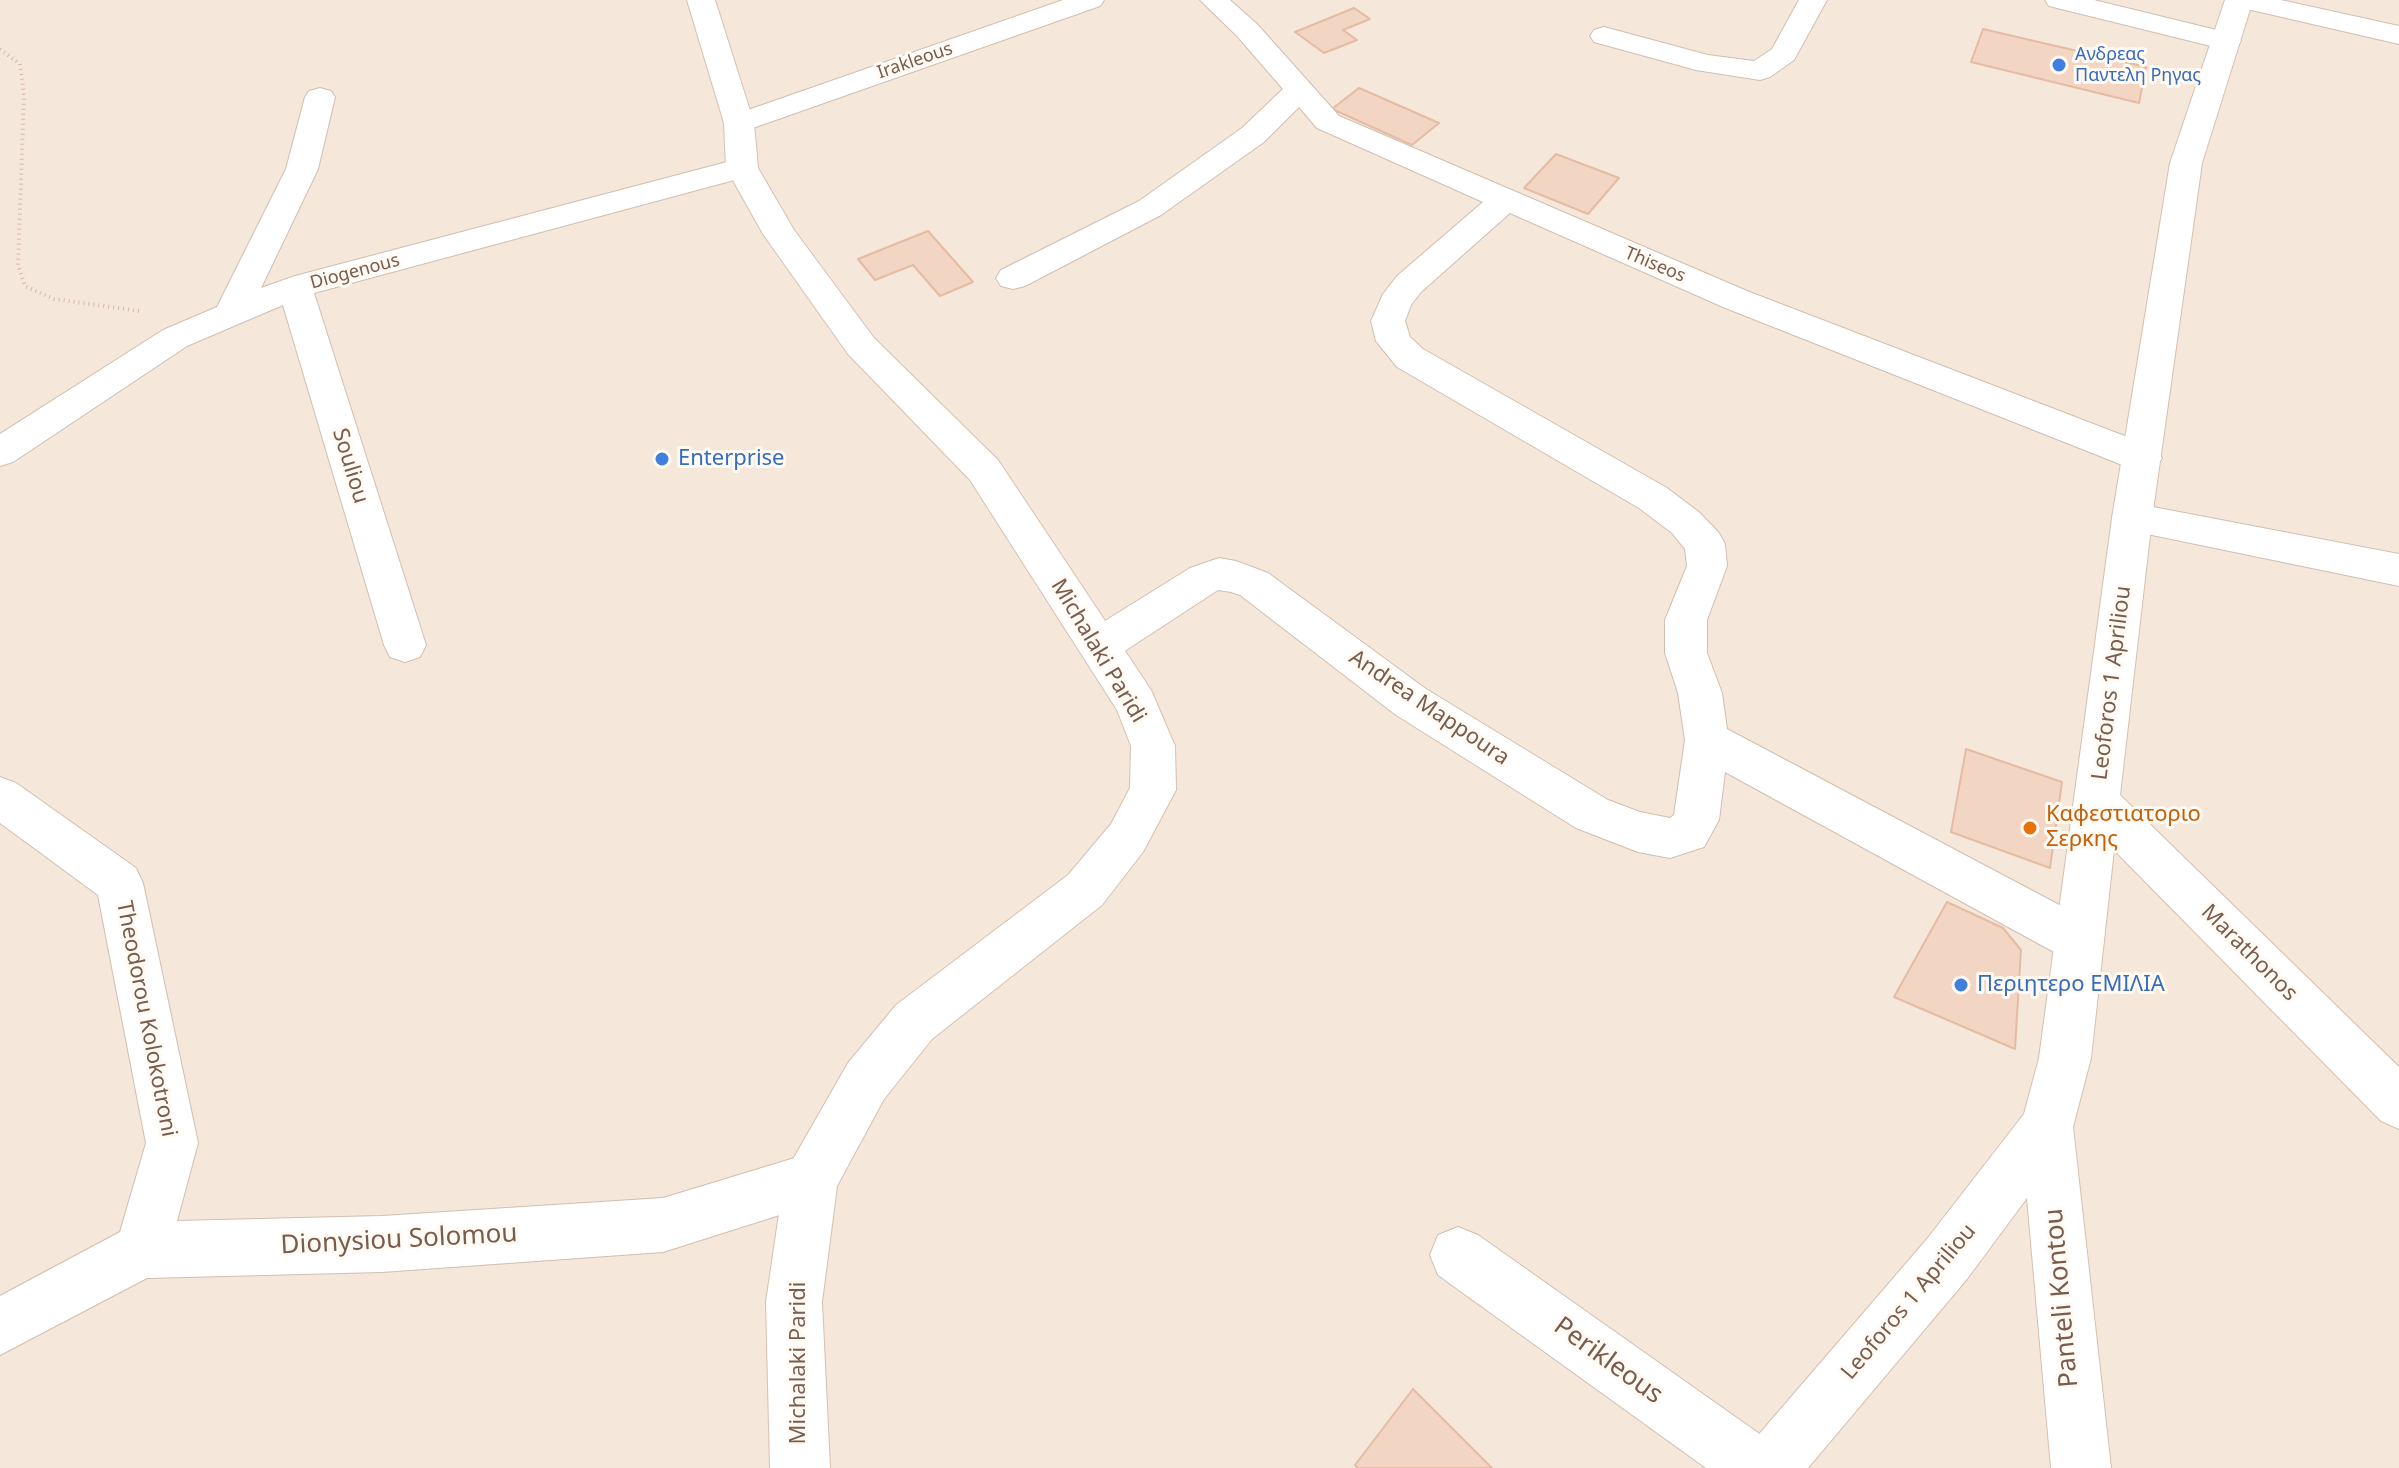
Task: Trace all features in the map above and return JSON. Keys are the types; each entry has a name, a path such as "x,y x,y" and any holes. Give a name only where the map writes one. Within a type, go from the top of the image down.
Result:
{"street":[{"name":"Michalaki Paridi","path":"701,0 739,123 742,168 780,234 861,346 984,470 1136,703 1153,746 1153,790 1127,838 1085,890 914,1022 866,1081 811,1180 794,1302 800,1468"},
{"name":"Irakleous","path":"739,123 1090,0"},
{"name":"Thiseos","path":"1214,0 1247,30 1328,122 1735,299 2143,458"},
{"path":"1604,36 1706,64 1760,71 1784,54 1813,0"},
{"path":"2059,0 2227,41"},
{"path":"2241,0 2399,35"},
{"name":"Leoforos 1 Apriliou","path":"1769,1468 1947,1259 2047,1127 2065,1058 2132,518 2186,163 2241,0"},
{"path":"1013,278 1150,208 1253,135 1298,91"},
{"path":"230,315 302,169 320,97"},
{"name":"Diogenous","path":"0,452 175,338 295,287 742,168"},
{"name":"Andrea Mappoura","path":"1099,646 1204,579 1219,574 1236,577 1254,584 1411,702 1592,814 1638,832 1670,838 1688,833 1696,820 1707,740 1700,693 1686,653 1686,620 1707,566 1705,544 1686,523 1664,506 1410,358 1394,341 1388,321 1395,302 1409,284 1505,200"},
{"name":"Souliou","path":"295,287 405,645"},
{"path":"2132,518 2399,570"},
{"path":"1707,740 2080,941"},
{"name":"Theodorou Kolokotroni","path":"0,797 119,883 172,1143 142,1250"},
{"name":"Marathonos","path":"2098,803 2399,1103"},
{"name":"Panteli Kontou","path":"2047,1127 2081,1468"},
{"name":"Dionysiou Solomou","path":"0,1327 142,1250 382,1244 663,1225 811,1180"},
{"name":"Perikleous","path":"1458,1255 1757,1468"}],"path":[{"path":"0,49 20,64 24,95 18,265 25,286 54,299 144,311 175,338"}],"shaded area":[{"path":"0,0 2399,0 2399,1468 0,1468"}],"building":[{"path":"1354,8 1370,19 1343,30 1357,40 1324,53 1295,32"},
{"name":"Ανδρεας Παντελη Ρηγας","path":"1983,29 2146,67 2139,103 1971,62"},
{"path":"1359,88 1439,123 1412,145 1332,109"},
{"path":"1556,154 1619,178 1588,214 1524,188"},
{"path":"928,231 973,282 940,296 913,265 875,280 858,259"},
{"path":"1966,749 2062,782 2050,868 1951,832"},
{"name":"Περιητερο ΕΜΙΛΙΑ","path":"1947,902 2003,928 2021,950 2015,1049 1894,997"},
{"path":"1413,1389 1492,1468 1358,1468 1355,1465"}],"place":[{"name":"Ανδρεας Παντελη Ρηγας","path":"2059,65"},
{"name":"Enterprise","path":"662,459"},
{"name":"Καφεστιατοριο Σερκης","path":"2030,828"},
{"name":"Περιητερο ΕΜΙΛΙΑ","path":"1961,985"}]}
